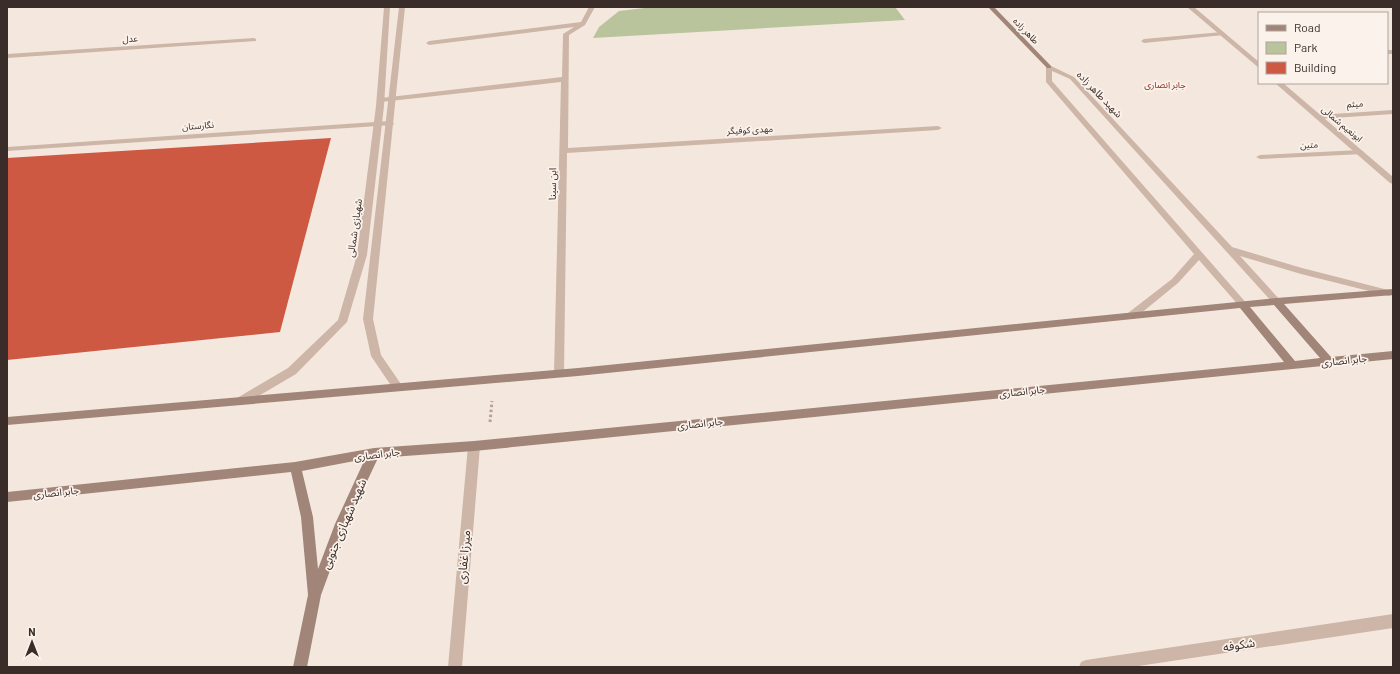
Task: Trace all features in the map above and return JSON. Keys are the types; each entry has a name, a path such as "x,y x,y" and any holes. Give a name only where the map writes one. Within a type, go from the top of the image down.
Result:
{"main road":[{"name":"طاهر زاده","path":"991,7 1049,67"},
{"path":"7,421 559,373 1276,301 1391,293"},
{"path":"1276,301 1329,362"},
{"path":"1243,305 1293,365"},
{"name":"جابر انصاری","path":"7,497 296,468 374,453 488,445 1393,355"},
{"name":"شهید شهبازی جنوبی","path":"300,667 314,595 341,524 374,453"},
{"name":"شهید شهبازی جنوبی","path":"296,468 307,517 314,595"}],"street":[{"name":"شهبازی شمالی","path":"241,401 292,371 342,322 362,256 381,100 387,7"},
{"path":"398,387 376,356 368,319 402,7"},
{"path":"429,43 583,24 592,7"},
{"path":"1190,7 1255,60"},
{"name":"ابن سینا","path":"559,373 566,34 583,24"},
{"path":"1144,41 1222,34"},
{"name":"عدل","path":"7,56 254,40"},
{"path":"1049,67 1048,81 1243,305"},
{"name":"شهید طاهر زاده","path":"1049,67 1072,78 1276,301"},
{"path":"381,100 565,79"},
{"name":"ابونعیم شمالی","path":"1280,84 1393,181"},
{"name":"میثم","path":"1318,117 1393,112"},
{"name":"نگارستان","path":"7,149 390,123"},
{"name":"مهدی کوفیگر","path":"563,151 938,128"},
{"name":"متین","path":"1260,158 1360,152"},
{"path":"1227,249 1301,271 1391,293"},
{"path":"1131,316 1175,281 1199,254"},
{"name":"میرزا غفاری","path":"455,667 474,446"},
{"name":"شکوفه","path":"1086,667 1393,621"}],"path":[{"path":"488,445 493,379"}],"green space":[{"path":"653,7 895,7 905,20 593,38 599,27 619,11"}],"building":[{"path":"331,138 280,332 7,360 7,158"}],"district":[{"name":"جابر انصاری","path":"1165,85"}]}
